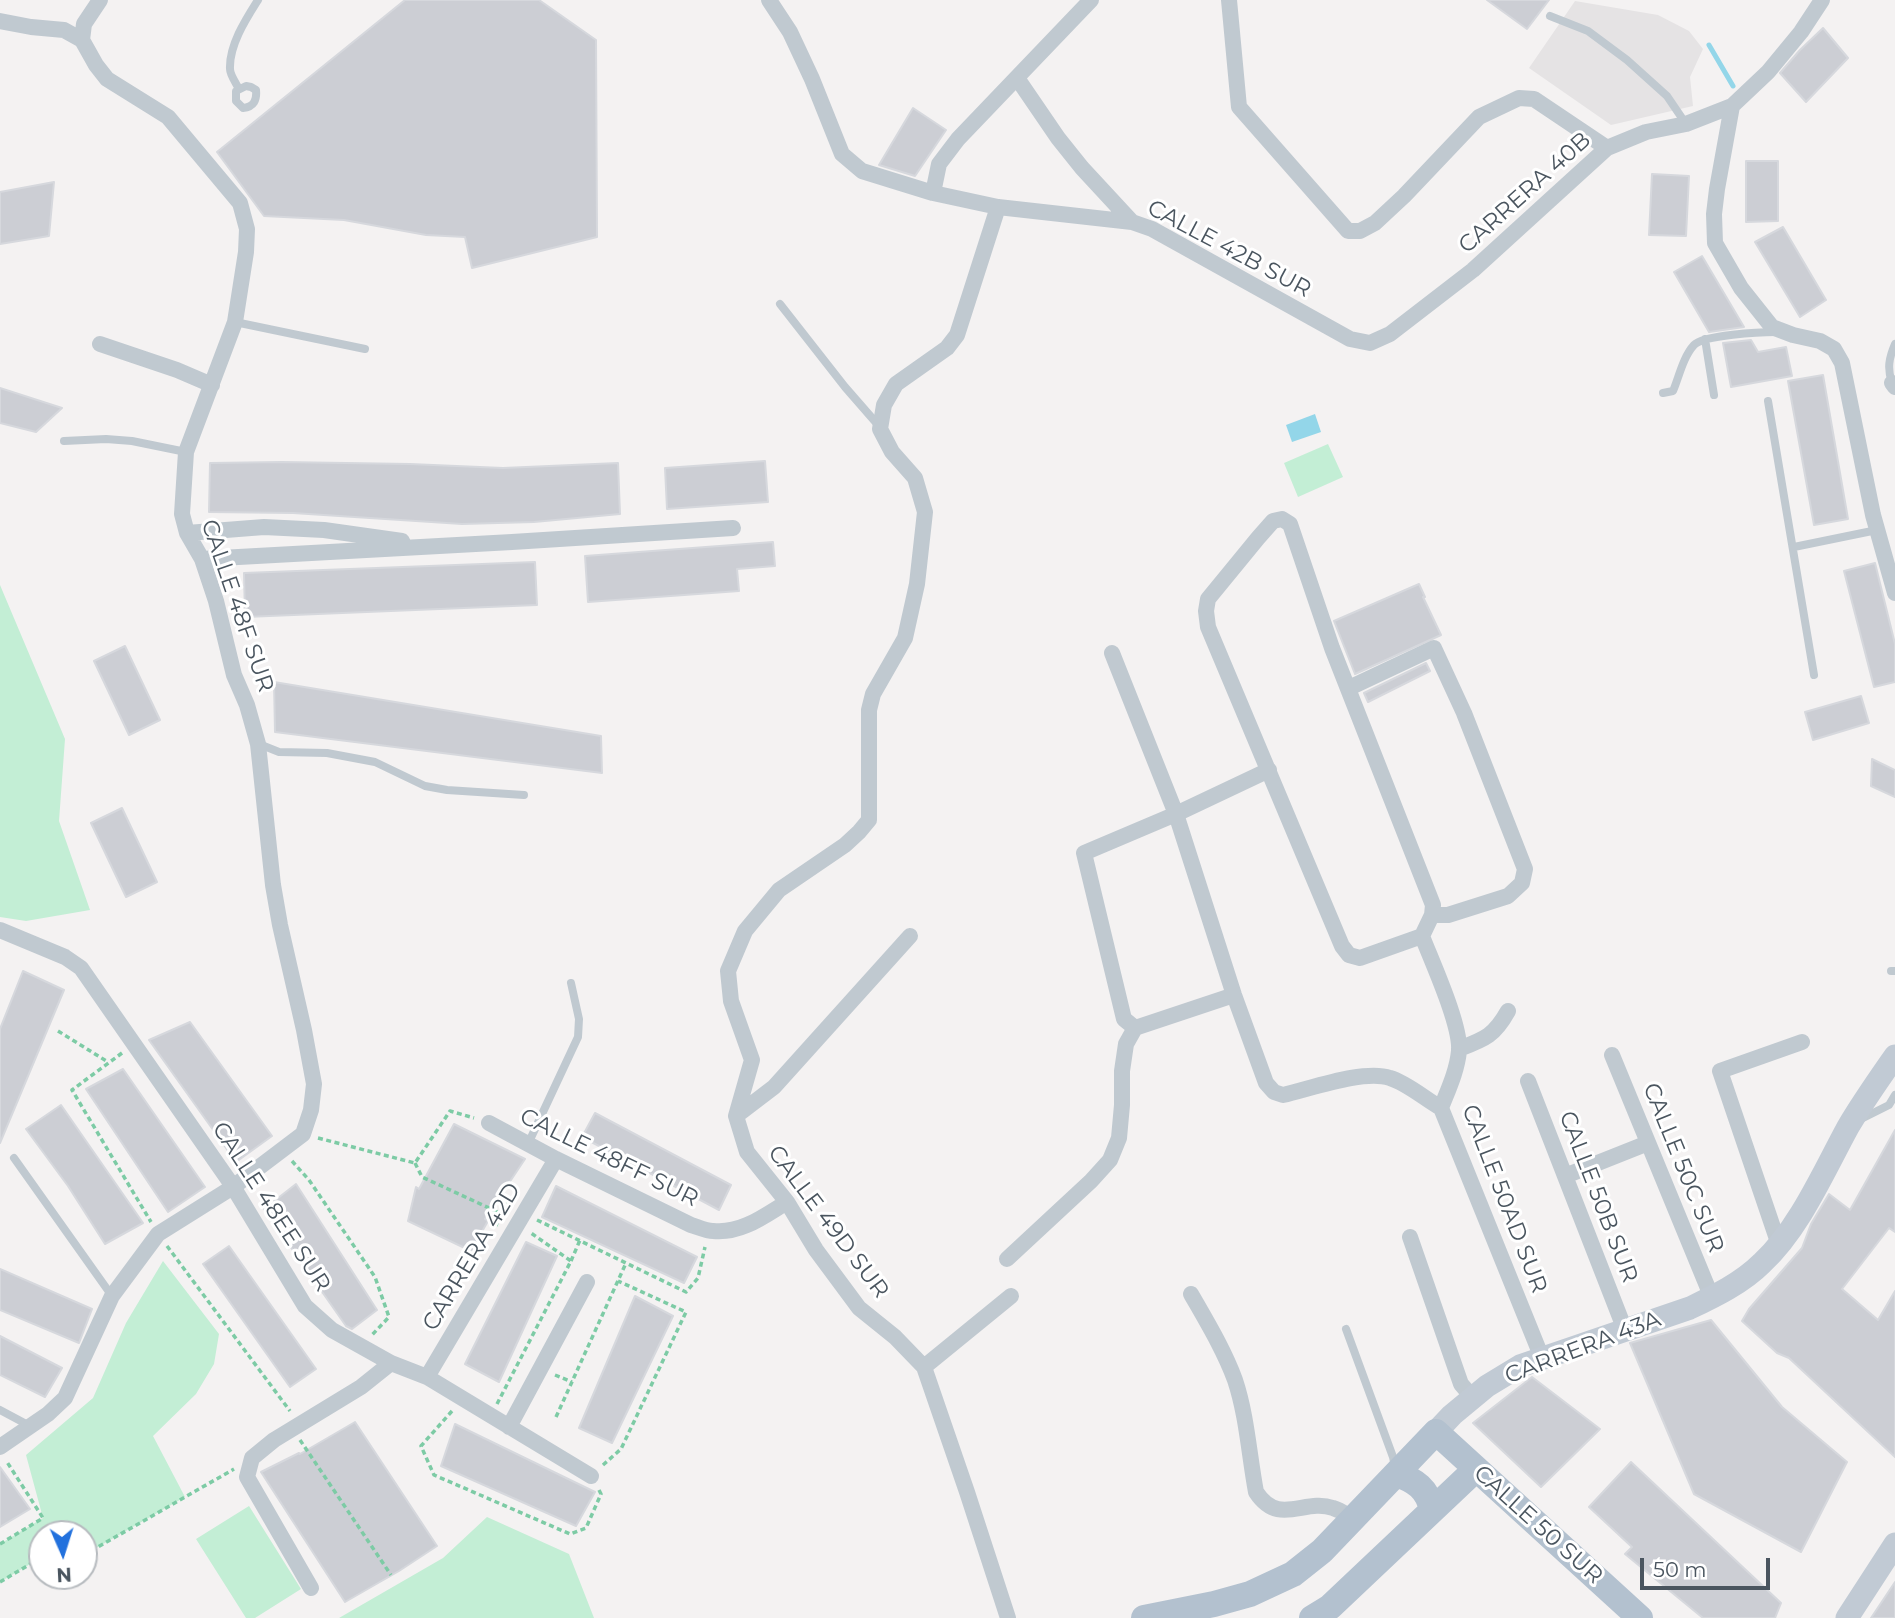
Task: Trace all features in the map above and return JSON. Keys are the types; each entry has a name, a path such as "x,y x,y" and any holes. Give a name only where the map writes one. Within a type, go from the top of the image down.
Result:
{"main road":[{"name":"CARRERA 43A","path":"1144,1618 1238,1597 1293,1574 1322,1551 1452,1415 1506,1374 1542,1358 1657,1320 1712,1298 1741,1280 1762,1264 1779,1245 1849,1125 1895,1056"},
{"name":"CALLE 50 SUR","path":"1436,1432 1632,1615"},
{"path":"1312,1618 1330,1607 1476,1469"},
{"path":"1396,1474 1417,1483 1425,1490 1433,1510"},
{"path":"1847,1618 1895,1544"}],"street":[{"path":"0,21 64,30 82,40 84,24 100,0"},
{"path":"736,1116 752,1060 731,1001 728,971 745,930 779,890 845,845 869,820 869,710 873,694 905,638 917,584 925,512 915,478 892,452 880,429 884,405 896,384 947,348 957,335 998,207 933,193 862,171 842,154 790,32 769,0"},
{"path":"933,193 939,164 958,139 1091,0"},
{"path":"1230,0 1239,107 1348,230 1360,231 1375,223 1479,117 1519,98 1534,99 1607,148"},
{"name":"CARRERA 40B","path":"1350,339 1370,343 1390,334 1473,270 1607,148 1646,132 1686,124 1732,106 1768,72 1801,32 1822,0"},
{"name":"CALLE 48F SUR","path":"82,40 107,79 168,117 195,147 240,203 247,229 235,322 186,452 182,514 187,533 202,559 219,612 234,675 247,705 258,744 273,885 314,1084 312,1110 303,1134"},
{"path":"1017,78 1066,148 1132,222"},
{"path":"1732,106 1714,214 1716,243 1741,288 1772,327 1820,341 1834,349 1842,363 1877,530 1895,593"},
{"name":"CALLE 42B SUR","path":"998,207 1132,222 1152,229 1350,339"},
{"path":"100,344 212,385"},
{"path":"1282,519 1290,524 1332,648 1433,905 1432,915 1423,936 1360,958 1349,955 1342,946 1269,770 1208,626 1206,611 1208,599 1273,521 1282,519"},
{"path":"187,533 264,527 324,530 439,546"},
{"path":"202,559 733,528"},
{"path":"1349,688 1434,648 1464,713 1525,869 1522,883 1508,896 1448,915 1432,915"},
{"path":"1112,653 1176,814 1234,995 1266,1083 1274,1092 1283,1095 1362,1076 1387,1077 1404,1084 1414,1093 1441,1108"},
{"path":"1135,1028 1124,1019 1084,853 1269,770"},
{"name":"CALLE 48EE SUR","path":"0,930 65,957 80,968 233,1187 305,1306 332,1330 391,1363 427,1377 591,1476"},
{"path":"736,1116 774,1087 910,936"},
{"name":"CALLE 50AD SUR","path":"1423,936 1454,1021 1459,1049 1455,1072 1441,1108 1542,1358"},
{"path":"1007,1259 1110,1160 1119,1138 1126,1044 1135,1028 1234,995"},
{"path":"1459,1049 1483,1040 1499,1028 1508,1012"},
{"path":"1779,1245 1720,1071 1802,1042"},
{"name":"CALLE 50C SUR","path":"1612,1055 1712,1298"},
{"name":"CALLE 50B SUR","path":"1528,1081 1625,1330"},
{"name":"CALLE 49D SUR","path":"736,1116 747,1152 787,1202 816,1250 859,1308 895,1337 924,1367 1008,1618"},
{"name":"CALLE 48FF SUR","path":"489,1123 691,1225 711,1231 732,1230 751,1224 787,1202"},
{"path":"0,1447 48,1414 65,1398 112,1296 159,1234 233,1187 303,1134"},
{"path":"1565,1176 1648,1143"},
{"name":"CARRERA 42D","path":"427,1377 556,1159"},
{"path":"1410,1237 1461,1384 1473,1398"},
{"path":"509,1427 587,1282"},
{"path":"1191,1294 1219,1343 1235,1381 1256,1492 1278,1510 1333,1508 1353,1518"},
{"path":"924,1367 1011,1296"},
{"path":"311,1588 247,1477 252,1458 274,1440 361,1387 391,1363"}],"lane":[{"path":"239,89 229,71 233,48 258,0"},
{"path":"1550,16 1588,31 1627,60 1667,96 1686,124"},
{"path":"780,304 880,429"},
{"path":"235,322 365,349"},
{"path":"1663,393 1673,391 1694,345 1705,339 1754,332 1786,332"},
{"path":"1705,339 1714,395"},
{"path":"1893,385 1888,370 1895,344"},
{"path":"1768,401 1814,675"},
{"path":"64,441 132,441 186,452"},
{"path":"1794,547 1877,530"},
{"path":"258,744 279,752 327,753 375,762 425,786 524,795"},
{"path":"528,1144 578,1037 579,1019 571,984"},
{"path":"1849,1125 1889,1105 1895,1096"},
{"path":"14,1158 112,1296"},
{"path":"1346,1329 1393,1457 1396,1474"},
{"path":"0,1410 30,1426"}],"path":[{"path":"58,1031 108,1062"},
{"path":"415,1163 450,1111 489,1123"},
{"path":"303,1134 415,1163 422,1177 500,1213"},
{"path":"282,1150 309,1180 375,1277 388,1317 369,1339"},
{"path":"495,1230 500,1213 515,1193"},
{"path":"524,1213 686,1292 698,1278 706,1248 694,1242"},
{"path":"536,1234 571,1261"},
{"path":"491,1416 580,1240"},
{"path":"556,1417 626,1263"},
{"path":"463,1399 421,1446 434,1475 569,1534 586,1528 601,1494 591,1476 621,1449 686,1312 618,1281"},
{"path":"292,1429 391,1575"},
{"path":"98,1547 252,1458"},
{"path":"0,1544 43,1518 7,1462"},
{"path":"0,1583 28,1566"}],"shaded area":[{"path":"1575,1 1658,15 1689,31 1703,49 1690,77 1693,106 1611,125 1529,68"}],"green space":[{"path":"1328,444 1343,477 1298,497 1284,463"},
{"path":"0,585 65,739 59,821 90,910 26,921 0,917"},
{"path":"163,1261 219,1334 214,1364 196,1394 153,1436 185,1497 98,1547 98,1520 40,1520 43,1518 26,1455 93,1398 126,1323"},
{"path":"249,1506 301,1589 255,1618 246,1618 196,1539"},
{"path":"487,1517 569,1554 594,1618 339,1618 443,1558"},
{"path":"28,1527 28,1565 0,1582 0,1544"}],"water":[{"path":"1315,414 1321,432 1292,442 1286,425"}],"building":[{"path":"405,0 539,0 596,40 597,237 472,268 465,237 426,235 344,220 264,216 217,152"},
{"path":"1487,0 1549,0 1527,29"},
{"path":"1823,28 1848,58 1806,102 1780,73"},
{"path":"913,108 946,130 915,176 879,165"},
{"path":"1746,161 1778,161 1778,221 1746,222"},
{"path":"1652,174 1689,176 1686,236 1649,235"},
{"path":"54,182 49,236 0,244 0,192"},
{"path":"1783,227 1826,300 1800,317 1755,242"},
{"path":"1702,256 1744,327 1709,332 1674,272"},
{"path":"1751,340 1758,352 1786,347 1792,376 1731,387 1723,343"},
{"path":"1823,375 1848,519 1814,525 1788,381"},
{"path":"0,388 62,408 36,432 0,423"},
{"path":"765,461 768,502 667,509 665,468"},
{"path":"282,462 503,468 618,463 620,514 534,522 462,524 293,513 209,512 210,463"},
{"path":"773,542 775,566 737,569 739,591 588,602 585,556"},
{"path":"535,562 537,605 245,617 244,573"},
{"path":"1875,563 1895,644 1895,682 1874,687 1844,571"},
{"path":"1419,584 1441,635 1355,674 1334,621"},
{"path":"125,646 160,720 129,735 94,661"},
{"path":"1426,663 1430,671 1368,702 1364,693"},
{"path":"274,682 601,736 602,773 275,732"},
{"path":"1861,696 1869,723 1813,740 1805,712"},
{"path":"1872,759 1895,770 1895,797 1871,786"},
{"path":"122,808 157,882 126,897 91,823"},
{"path":"23,971 64,990 0,1143 0,1029"},
{"path":"190,1022 272,1136 236,1162 149,1040"},
{"path":"123,1069 205,1187 168,1212 86,1089"},
{"path":"61,1105 143,1223 105,1244 68,1186 26,1129"},
{"path":"595,1113 731,1185 719,1210 582,1137"},
{"path":"454,1124 525,1159 485,1219 488,1221 471,1251 408,1221 416,1187 419,1189"},
{"path":"1895,1130 1895,1232 1889,1228 1842,1289 1878,1320 1895,1291 1895,1457 1789,1358 1777,1353 1742,1321 1749,1309 1802,1248 1811,1224 1829,1194 1850,1210"},
{"path":"296,1184 377,1310 352,1329 346,1326 264,1209"},
{"path":"556,1186 697,1257 684,1283 542,1217"},
{"path":"526,1242 557,1256 499,1382 465,1364"},
{"path":"229,1246 316,1369 290,1387 203,1264"},
{"path":"0,1269 92,1309 79,1343 0,1310"},
{"path":"635,1296 673,1316 612,1443 579,1428"},
{"path":"1711,1320 1782,1407 1847,1462 1801,1552 1694,1494 1630,1343"},
{"path":"0,1336 62,1368 45,1397 0,1375"},
{"path":"1532,1377 1600,1429 1541,1487 1473,1423"},
{"path":"355,1422 437,1546 345,1602 261,1472 300,1454"},
{"path":"455,1424 595,1492 576,1526 441,1466"},
{"path":"1631,1462 1781,1603 1775,1618 1703,1618 1625,1554 1632,1547 1589,1507"},
{"path":"0,1467 30,1509 0,1527"},
{"path":"1895,1582 1895,1618 1871,1618"}],"waterway":[{"path":"1709,45 1733,86"}]}
